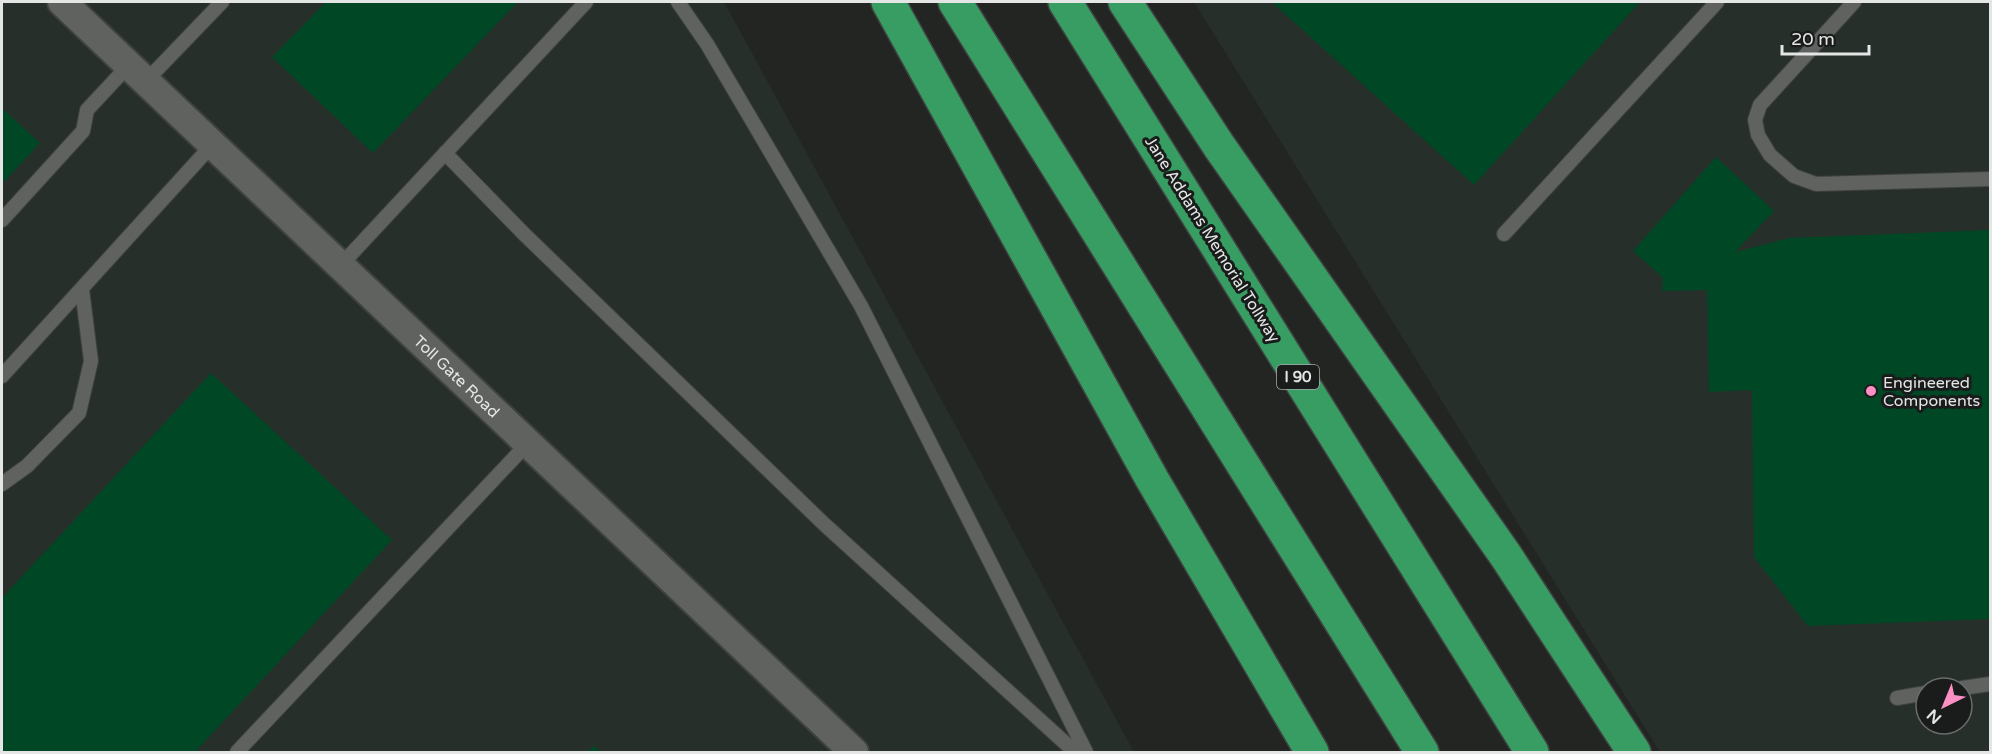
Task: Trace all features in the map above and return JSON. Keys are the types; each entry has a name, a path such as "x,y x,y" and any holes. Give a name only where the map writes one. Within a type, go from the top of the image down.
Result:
{"highway":[{"path":"888,2 1146,469 1312,753"},
{"path":"955,2 1422,753"},
{"name":"Jane Addams Memorial Tollway","path":"1065,2 1532,753"},
{"path":"1125,2 1219,146 1506,556 1634,753"}],"street":[{"name":"Toll Gate Road","path":"64,2 854,753"}],"lane":[{"path":"2,220 83,131 87,110 137,73 222,2"},
{"path":"340,266 586,2"},
{"path":"678,2 707,44 861,306 1086,753"},
{"path":"1504,234 1717,2"},
{"path":"1854,2 1760,105 1755,120 1758,135 1770,155 1794,176 1816,184 1990,178"},
{"path":"2,376 213,144"},
{"path":"445,153 524,234 824,524 1076,753"},
{"path":"2,483 27,466 79,413 91,360 82,289"},
{"path":"237,753 528,443"},
{"path":"1974,686 1990,684"},
{"path":"1897,698 1914,695"}],"shaded area":[{"path":"2,2 724,2 1134,752 2,752"},
{"path":"1194,2 1990,2 1990,752 1660,752"}],"building":[{"path":"326,2 518,2 373,153 272,57"},
{"path":"1276,2 1640,2 1474,185 1274,4"},
{"path":"2,108 40,143 2,184"},
{"name":"Engineered Components","path":"1716,157 1774,211 1735,252 1790,238 1990,230 1990,619 1808,626 1754,557 1752,390 1709,392 1707,290 1662,291 1663,278 1633,251"},
{"path":"211,373 392,540 195,752 2,752 2,598"},
{"path":"594,746 601,752 587,752"}],"place":[{"name":"Engineered Components","path":"1871,391"}]}
